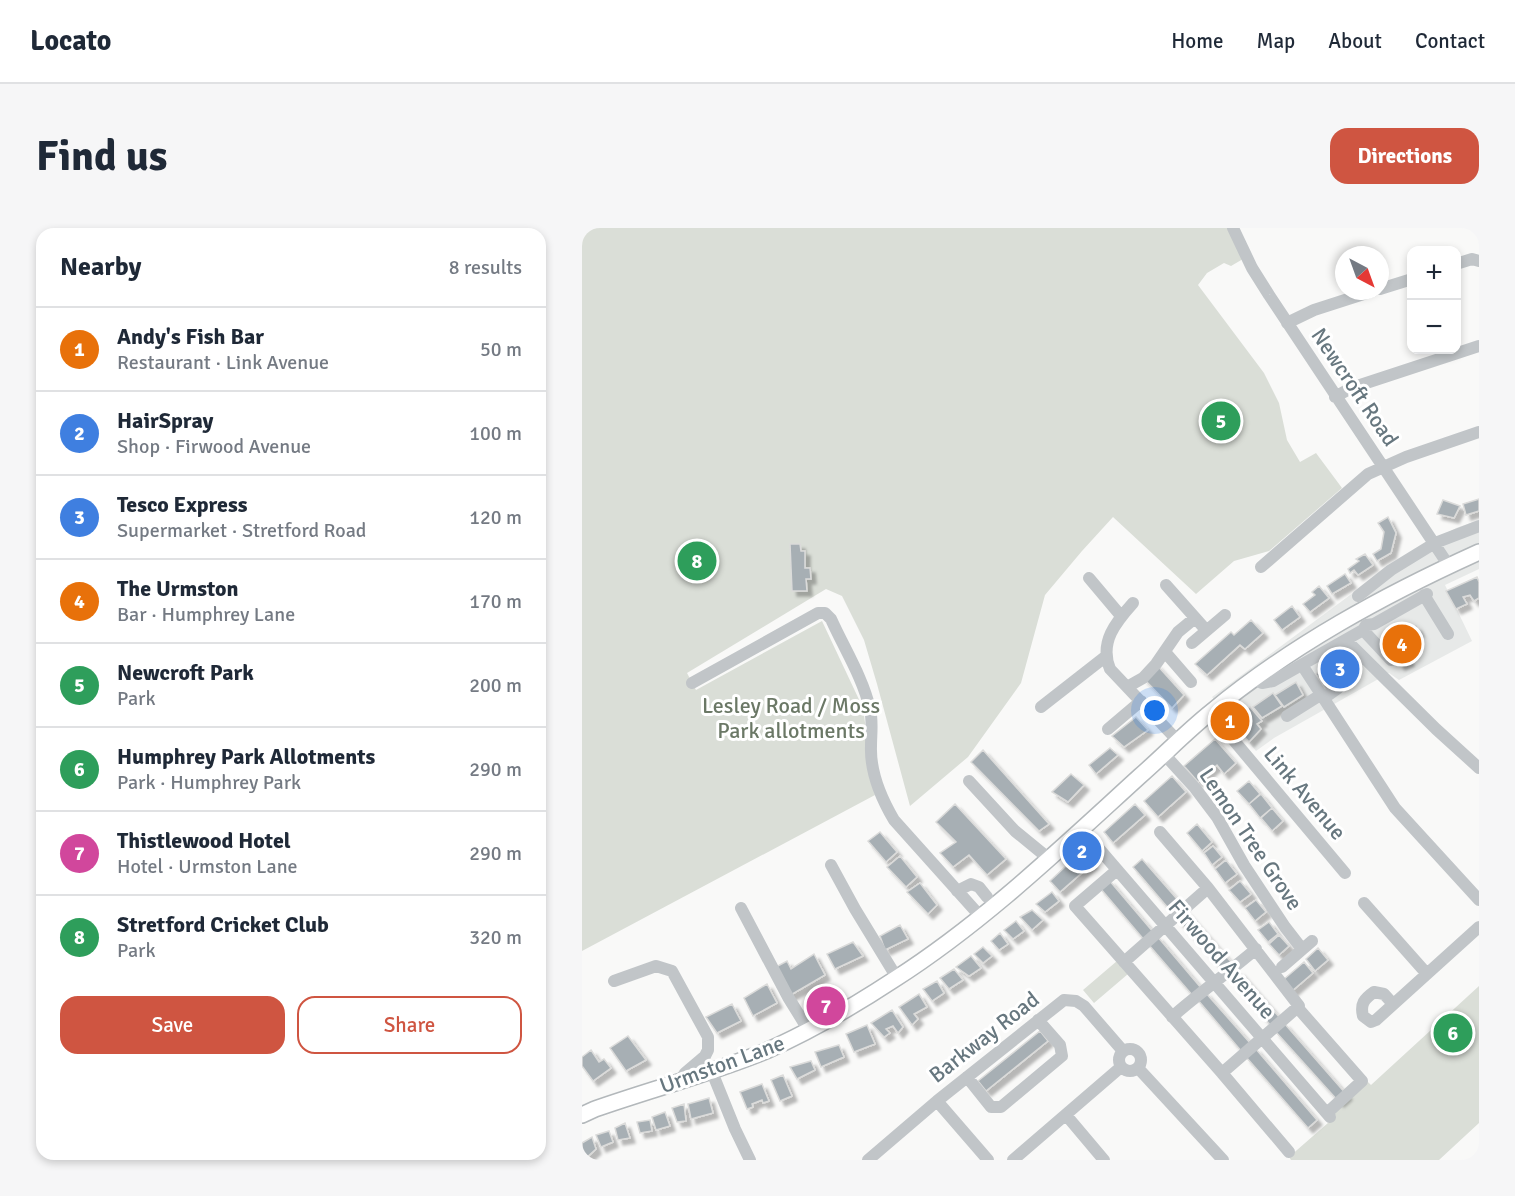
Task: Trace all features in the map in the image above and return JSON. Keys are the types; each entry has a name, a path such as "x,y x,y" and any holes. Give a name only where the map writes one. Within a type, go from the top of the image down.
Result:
{"main road":[{"name":"Urmston Lane","path":"582,1115 613,1102 712,1072 763,1052 809,1030 897,978 980,916 1082,829 1210,712 1253,678 1449,566 1479,553"}],"street":[{"name":"Newcroft Road","path":"1233,228 1252,268 1287,323 1449,566"},
{"path":"1461,262 1472,259 1479,261"},
{"path":"1389,286 1407,281"},
{"path":"1287,323 1314,310 1345,300"},
{"path":"1335,397 1351,388 1479,346"},
{"path":"1261,567 1368,474 1479,432"},
{"path":"1358,596 1391,570 1435,543 1479,526"},
{"path":"1089,578 1121,616"},
{"path":"1166,585 1206,630"},
{"path":"1356,620 1374,624 1425,594 1448,634"},
{"path":"1133,603 1121,616 1110,635 1105,657 1110,669 1178,741"},
{"path":"692,683 818,613 825,613 831,619 870,706 873,768 885,806 894,820 980,916"},
{"path":"1192,643 1225,615"},
{"path":"1127,687 1143,678 1156,664 1178,632 1195,618"},
{"path":"1253,678 1267,683 1302,665 1346,640 1356,620"},
{"path":"1356,620 1391,660"},
{"path":"1346,640 1479,768"},
{"path":"1165,652 1191,682"},
{"path":"1041,707 1105,657"},
{"path":"1302,665 1395,808 1479,900"},
{"path":"1287,716 1338,688"},
{"path":"1108,729 1141,701"},
{"name":"Link Avenue","path":"1210,712 1345,873"},
{"name":"Lemon Tree Grove","path":"1164,754 1195,788 1217,818 1284,927 1302,949"},
{"path":"969,781 1015,831 1048,858"},
{"name":"Firwood Avenue","path":"1082,829 1216,982 1328,1115 1362,1081 1297,1007"},
{"path":"1160,832 1208,888 1299,1006 1222,1073"},
{"path":"831,865 897,978"},
{"path":"1117,870 1075,906 1222,1073 1288,1157"},
{"path":"957,891 971,884 979,887 987,897"},
{"path":"1124,962 1208,888"},
{"path":"1364,903 1427,974"},
{"path":"741,908 788,997 809,1030"},
{"path":"1393,1004 1479,927"},
{"path":"1282,967 1312,941"},
{"path":"1172,1017 1256,950"},
{"path":"614,981 656,966 672,971 708,1037 708,1050 705,1056 685,1073 680,1081"},
{"name":"Barkway Road","path":"868,1160 937,1101 1064,1000 1076,1001 1084,1006 1123,1051"},
{"path":"968,1077 991,1107 997,1108 1009,1100 1062,1056 1060,1046 1038,1020"},
{"path":"1130,1048 1140,1054 1142,1062 1138,1068 1127,1071 1121,1067 1119,1061 1123,1051 1130,1048"},
{"path":"1013,1160 1121,1067"},
{"path":"1138,1068 1223,1160"},
{"path":"712,1072 750,1160"},
{"path":"937,1101 988,1160"},
{"path":"1066,1115 1104,1160"}],"shaded area":[{"path":"1479,520 1479,569 1445,585 1472,641 1399,680 1389,673 1274,738 1256,751 1212,697 1392,564 1456,528"}],"green space":[{"name":"Lesley Road / Moss Park allotments","path":"582,228 1230,228 1243,259 1231,266 1224,263 1207,273 1198,285 1264,373 1279,403 1287,440 1300,462 1316,453 1342,488 1269,551 1234,561 1196,594 1113,517 1045,595 1021,683 968,757 910,806 864,640 842,596 826,589 687,673 696,690 822,621 863,708 875,795 582,951"},
{"path":"1117,961 1128,974 1094,1003 1083,990"},
{"path":"1479,986 1479,1123 1439,1160 1291,1160 1289,1157 1336,1116 1331,1111 1366,1080 1371,1085"}],"building":[{"path":"1479,499 1479,511 1466,515 1463,504"},
{"path":"1443,500 1460,506 1454,518 1437,514"},
{"path":"1388,517 1396,533 1391,553 1377,561 1373,554 1381,549 1384,532 1378,523"},
{"path":"790,544 800,544 801,551 805,551 805,568 810,568 811,579 806,579 807,591 792,591"},
{"path":"1365,554 1373,565 1358,575 1354,570 1350,573 1348,569 1359,561 1356,559"},
{"path":"1345,574 1351,583 1332,594 1327,586"},
{"path":"1477,577 1479,598 1474,601 1470,595 1463,597 1467,604 1456,609 1446,591"},
{"path":"1319,586 1329,598 1310,612 1303,604 1315,595 1312,592"},
{"path":"1292,606 1300,617 1282,630 1274,620"},
{"path":"1251,620 1263,633 1245,649 1240,645 1207,675 1195,664 1231,632 1234,635"},
{"path":"1416,626 1419,632 1410,637 1415,646 1404,652 1409,661 1400,665 1388,641"},
{"path":"1343,656 1349,666 1322,684 1316,674 1321,670 1319,668 1336,657 1338,659"},
{"path":"1156,664 1184,695 1172,708 1143,678"},
{"path":"1296,682 1303,695 1284,707 1275,695"},
{"path":"1273,693 1282,706 1262,718 1253,707"},
{"path":"1250,707 1262,721 1257,724 1261,729 1249,742 1230,721"},
{"path":"1136,717 1148,730 1124,747 1112,736"},
{"path":"1215,739 1236,763 1224,774 1217,765 1198,782 1184,766"},
{"path":"1110,748 1118,755 1096,774 1089,765"},
{"path":"983,750 1049,824 1039,831 971,762"},
{"path":"1071,774 1084,785 1068,802 1052,792"},
{"path":"1172,776 1186,792 1158,817 1144,801"},
{"path":"1249,781 1260,794 1249,804 1237,791"},
{"path":"1261,794 1272,808 1260,818 1249,804"},
{"path":"955,804 1006,859 987,875 969,855 953,867 940,853 956,842 936,822"},
{"path":"1135,804 1145,815 1113,843 1104,832"},
{"path":"1272,808 1283,821 1272,831 1261,818"},
{"path":"1197,824 1212,842 1202,851 1187,833"},
{"path":"880,832 897,852 886,862 868,841"},
{"path":"1213,846 1222,857 1212,865 1204,853"},
{"path":"1082,851 1093,863 1060,892 1050,881"},
{"path":"900,856 917,877 906,887 887,867"},
{"path":"1142,859 1184,907 1174,915 1133,867"},
{"path":"1226,860 1237,874 1225,883 1215,869"},
{"path":"1109,880 1154,933 1145,941 1100,888"},
{"path":"1240,881 1251,894 1240,902 1229,890"},
{"path":"920,883 937,905 928,914 907,892"},
{"path":"1052,892 1059,901 1045,912 1036,904"},
{"path":"1256,900 1266,912 1255,921 1245,908"},
{"path":"1032,910 1043,920 1032,930 1020,917"},
{"path":"1186,911 1232,963 1223,971 1177,919"},
{"path":"1016,921 1024,931 1013,939 1004,930"},
{"path":"1269,922 1278,934 1268,942 1258,930"},
{"path":"900,925 908,939 885,950 880,936"},
{"path":"1000,933 1008,944 999,950 991,941"},
{"path":"1279,935 1289,946 1279,955 1269,944"},
{"path":"1157,936 1202,989 1193,996 1148,944"},
{"path":"853,942 863,956 835,969 827,954"},
{"path":"983,947 992,956 983,963 974,954"},
{"path":"1318,948 1328,960 1315,971 1306,959"},
{"path":"814,954 825,975 789,996 774,968 787,961 791,969"},
{"path":"971,956 981,968 969,976 956,967"},
{"path":"1304,962 1313,973 1292,991 1283,980"},
{"path":"954,969 963,980 949,989 940,978"},
{"path":"1239,971 1280,1018 1271,1026 1230,978"},
{"path":"937,981 944,993 932,1001 923,989"},
{"path":"767,984 777,1003 753,1016 744,998"},
{"path":"1205,992 1251,1044 1242,1052 1197,999"},
{"path":"919,994 927,1007 914,1014 918,1019 912,1025 899,1007"},
{"path":"732,1004 741,1021 717,1033 706,1017"},
{"path":"892,1010 903,1027 898,1033 893,1026 886,1029 890,1033 884,1037 871,1023"},
{"path":"1284,1023 1347,1095 1339,1102 1275,1031"},
{"path":"867,1025 875,1044 854,1052 846,1034"},
{"path":"1040,1031 1048,1041 986,1091 978,1081"},
{"path":"628,1036 646,1060 626,1071 610,1048"},
{"path":"839,1045 844,1057 821,1067 815,1052"},
{"path":"1255,1048 1317,1120 1308,1128 1246,1057"},
{"path":"591,1050 599,1062 604,1059 611,1068 593,1081 582,1066 582,1057"},
{"path":"811,1061 815,1070 797,1079 790,1067"},
{"path":"783,1075 792,1096 780,1101 771,1080"},
{"path":"762,1084 769,1101 763,1103 762,1100 747,1109 740,1092"},
{"path":"709,1098 713,1113 691,1119 688,1104"},
{"path":"684,1104 686,1121 677,1122 672,1108"},
{"path":"665,1112 670,1126 656,1130 652,1117"},
{"path":"650,1120 652,1131 640,1133 637,1122"},
{"path":"625,1123 630,1138 618,1140 615,1128"},
{"path":"609,1131 613,1142 601,1147 596,1135"},
{"path":"592,1137 596,1149 585,1159 582,1154 582,1143"}],"place":[{"name":"Newcroft Park","path":"1221,421"},
{"name":"Stretford Cricket Club","path":"697,561"},
{"name":"The Urmston","path":"1402,644"},
{"name":"Tesco Express","path":"1340,669"},
{"name":"Andy's Fish Bar","path":"1230,721"},
{"name":"HairSpray","path":"1082,851"},
{"name":"Thistlewood Hotel","path":"826,1006"},
{"name":"Humphrey Park Allotments","path":"1453,1033"}]}
